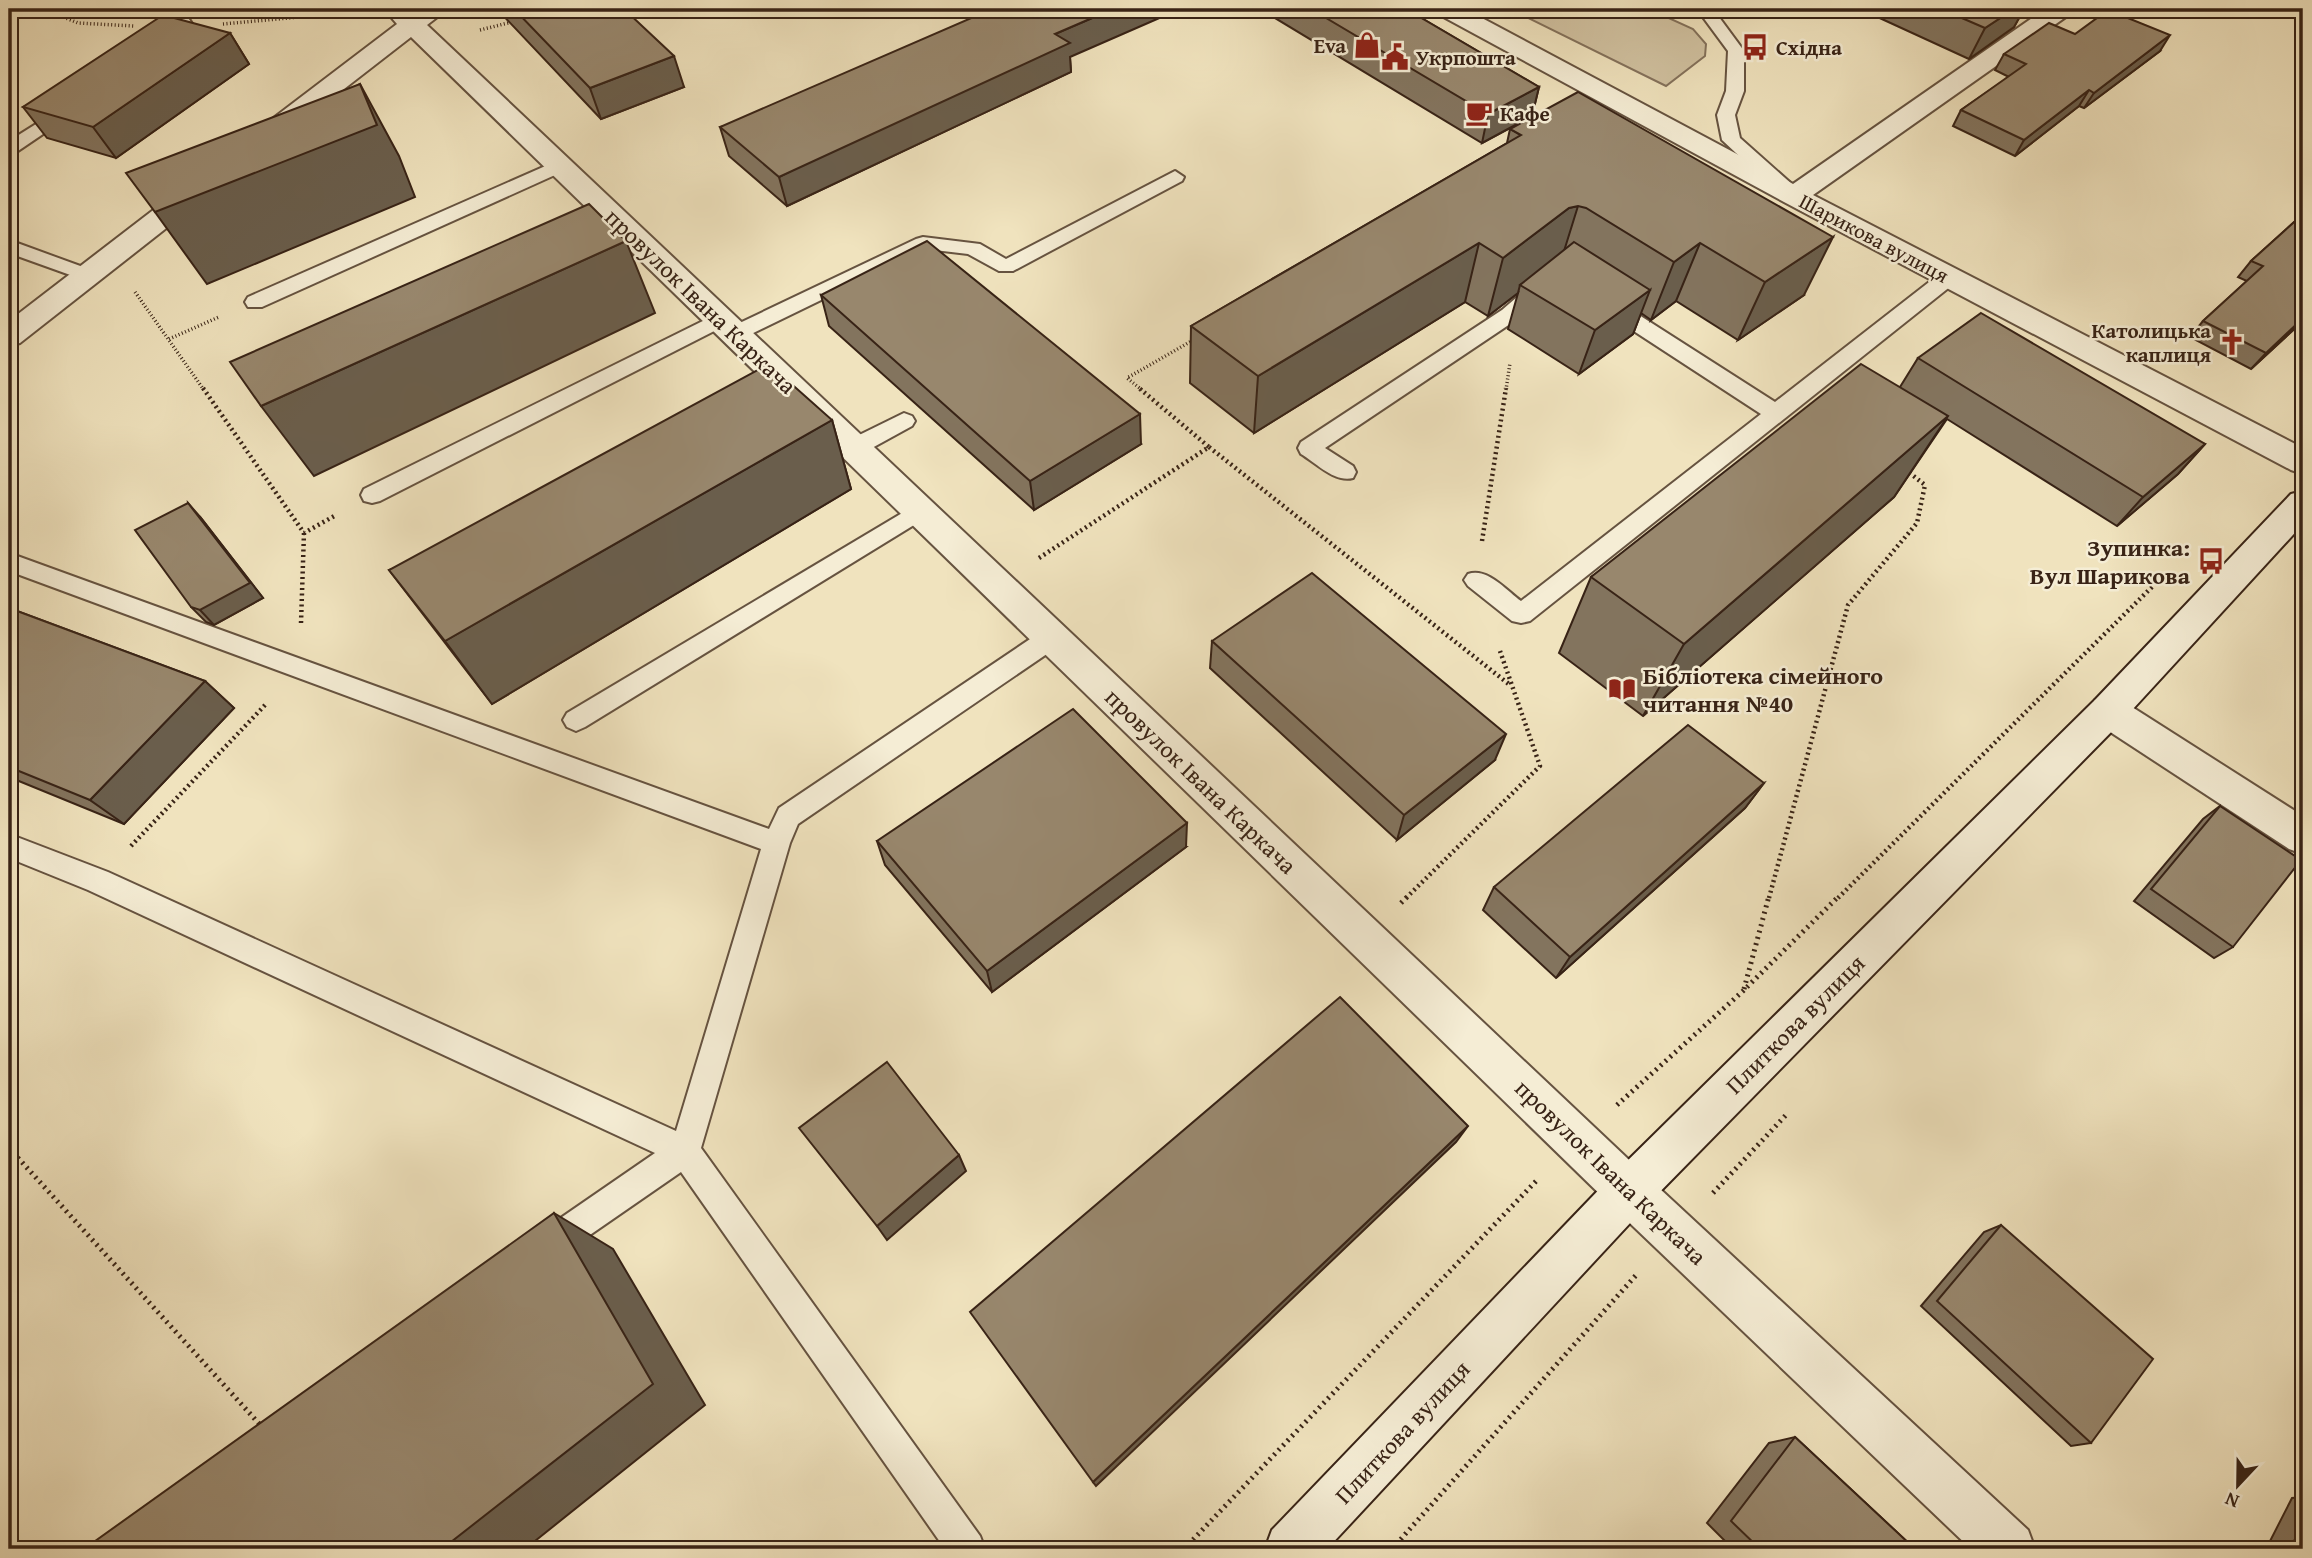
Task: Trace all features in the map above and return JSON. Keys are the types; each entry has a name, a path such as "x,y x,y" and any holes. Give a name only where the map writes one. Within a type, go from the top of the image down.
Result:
{"street":[{"name":"Шарикова вулиця","path":"1457,10 1794,196 2303,462"},
{"path":"1794,196 2049,11"},
{"path":"251,148 417,21"},
{"name":"провулок Івана Каркача","path":"417,21 559,166 1629,1191 2009,1549"},
{"path":"9,336 219,174"},
{"name":"Плиткова вулиця","path":"1291,1549 1629,1191 2108,711 2303,503"},
{"path":"2108,711 2303,836"}],"lane":[{"path":"153,51 187,28 174,9"},
{"path":"1705,9 1736,51 1735,91 1726,115 1731,140 1794,196"},
{"path":"9,149 87,96"},
{"path":"255,302 559,166"},
{"path":"372,495 727,327 923,243 973,248 1006,267 1175,177"},
{"path":"9,246 87,275"},
{"path":"1345,472 1309,448 1509,315 1559,273"},
{"path":"1476,580 1521,614 1949,277"},
{"path":"1593,295 1776,413"},
{"path":"853,447 904,421"},
{"path":"576,720 919,511"},
{"path":"9,562 776,844"},
{"path":"524,1262 685,1151 776,844 788,816 1051,638"},
{"path":"12,851 98,881 685,1151 967,1549"}],"path":[{"path":"44,9 78,23 187,28 360,11"},
{"path":"417,21 517,21"},
{"path":"98,881 300,669 304,533 110,257"},
{"path":"169,339 255,302"},
{"path":"1198,337 1127,378 1209,447 1512,686"},
{"path":"997,586 1209,447"},
{"path":"1743,990 1849,605 1917,523 1925,485 1905,469"},
{"path":"304,533 372,495"},
{"path":"1184,1549 1577,1141 1743,990 2160,579"},
{"path":"9,1148 271,1437"}],"shaded area":[{"path":"1510,9 1649,9 1693,29 1706,44 1705,56 1666,86"}],"building":[{"path":"514,9 624,9 674,56 590,88"},
{"path":"992,9 1113,9 1055,34 1070,43 779,177 720,127"},
{"path":"1311,9 1406,9 1539,87 1488,114"},
{"path":"1941,9 2014,9 1985,28"},
{"path":"2108,10 2170,35 2094,93 2089,90 2024,140 1961,110 2026,64 2004,54 2049,23 2075,34"},
{"path":"163,15 230,33 93,127 23,107"},
{"path":"360,84 377,125 155,212 126,173"},
{"path":"1578,92 1833,237 1765,282 1700,243 1674,262 1586,208 1578,206 1569,208 1503,258 1479,243 1258,376 1191,326 1521,135 1510,129"},
{"path":"589,204 626,241 261,406 230,362"},
{"path":"2303,214 2303,318 2266,353 2203,321 2263,266 2251,261"},
{"path":"927,241 1140,414 1030,481 821,295"},
{"path":"1574,242 1650,290 1595,330 1520,285"},
{"path":"1981,313 2205,444 2143,497 1918,358"},
{"path":"769,364 832,420 445,641 389,570"},
{"path":"1861,364 1948,416 1684,644 1591,577"},
{"path":"188,503 250,583 200,610 191,607 135,530"},
{"path":"1312,573 1506,734 1404,815 1212,641"},
{"path":"9,608 205,681 90,800 9,767"},
{"path":"1073,709 1187,823 987,971 877,841"},
{"path":"1688,725 1764,783 1570,957 1494,887"},
{"path":"2220,806 2301,860 2233,947 2151,889"},
{"path":"1340,997 1468,1126 1093,1482 970,1312"},
{"path":"887,1062 959,1155 877,1226 799,1128"},
{"path":"554,1213 653,1384 442,1549 84,1549"},
{"path":"2001,1225 2153,1359 2091,1443 1937,1301"},
{"path":"1795,1437 1915,1549 1760,1549 1731,1521"},
{"path":"2303,1523 2303,1549 2290,1549"}],"place":[{"name":"Eva","path":"1367,45"},
{"name":"Східна","path":"1755,47"},
{"name":"Укрпошта","path":"1395,57"},
{"name":"Кафе","path":"1479,113"},
{"name":"Католицька каплиця","path":"2232,342"},
{"name":"Зупинка: Вул Шарикова","path":"2211,561"},
{"name":"Бібліотека сімейного читання №40","path":"1622,689"}]}
